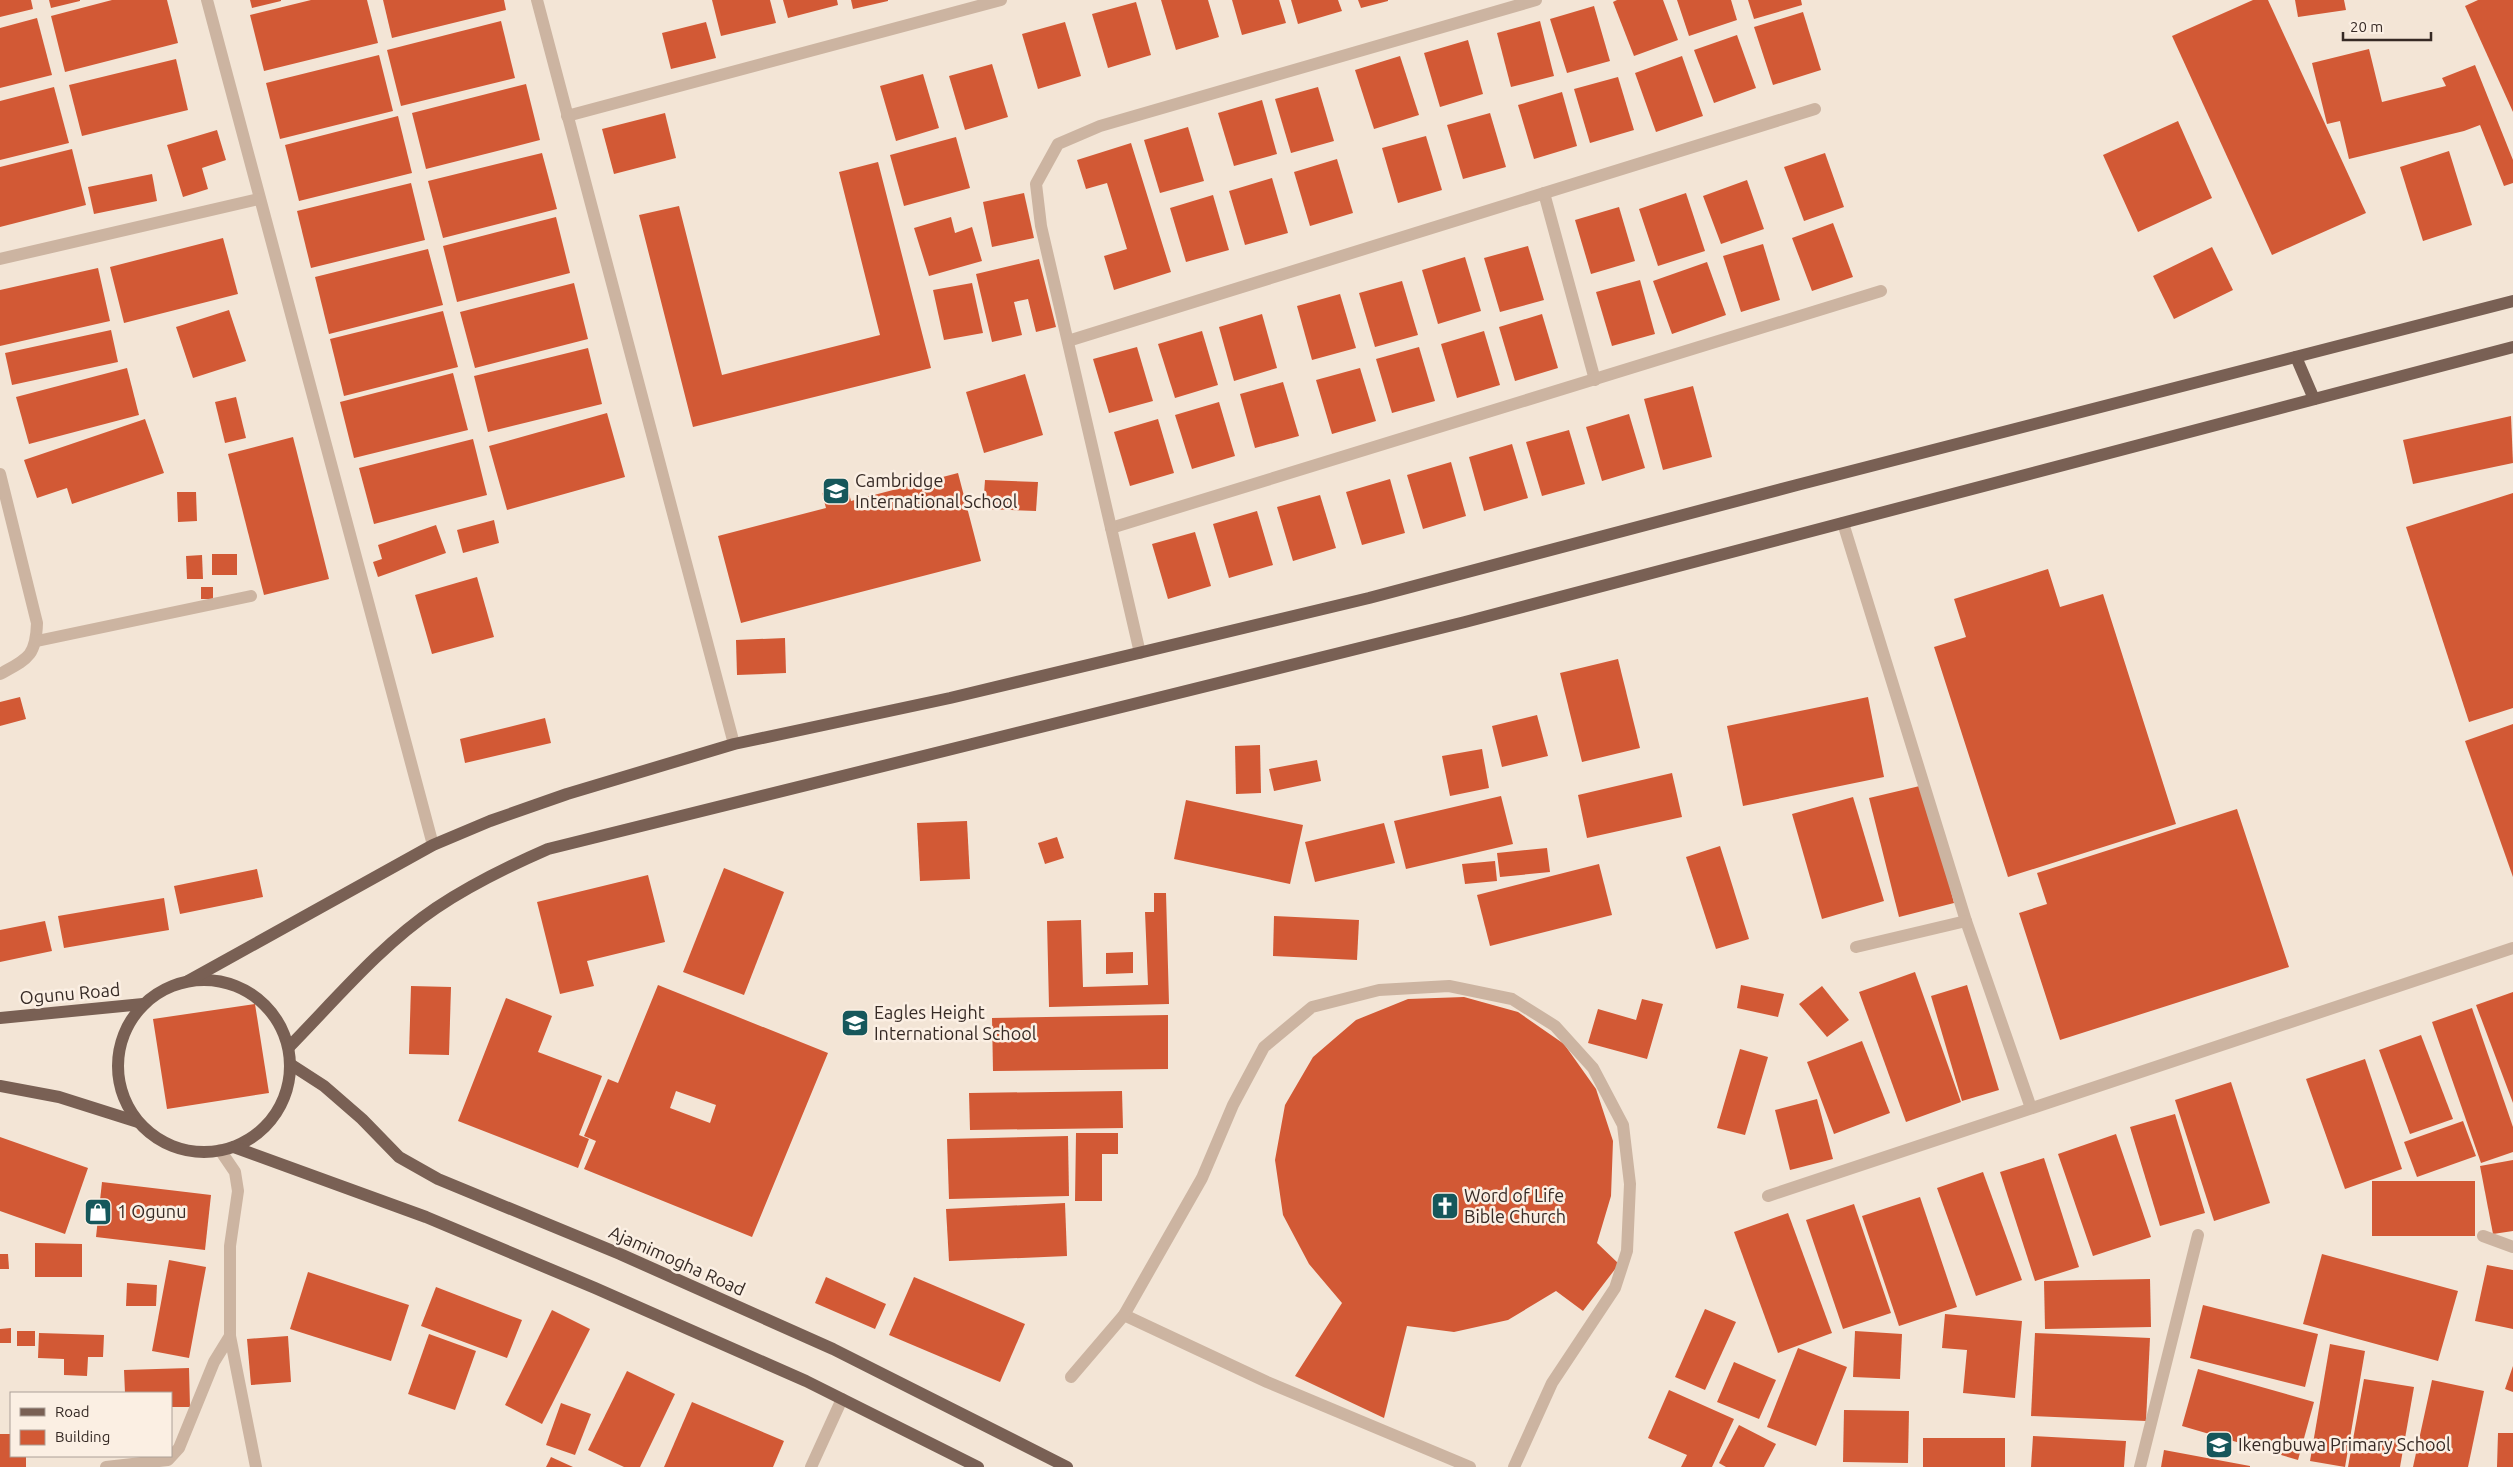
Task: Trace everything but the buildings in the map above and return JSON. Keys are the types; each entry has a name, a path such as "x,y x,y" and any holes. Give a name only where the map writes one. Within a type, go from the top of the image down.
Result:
{"main road":[{"path":"188,981 220,981 252,994 275,1017 288,1047 290,1064 287,1090 276,1114 258,1133 234,1146 220,1150 197,1152 175,1147 155,1137 138,1122 124,1100 118,1075 118,1050 127,1025 143,1004 163,990 188,981 433,845 490,821 567,794 734,744 950,698 1369,598 1816,480 2513,301"},
{"path":"288,1047 387,947 435,908 487,876 548,849 1446,627 2513,347"},
{"path":"2296,357 2314,400"},
{"name":"Ogunu Road","path":"0,1018 143,1004"},
{"name":"Ajamimogha Road","path":"290,1064 324,1086 362,1119 399,1157 438,1179 620,1254 833,1349 1067,1467"},
{"path":"0,1086 59,1097 138,1122"},
{"path":"234,1146 435,1220 604,1292 842,1399 978,1467"}],"street":[{"path":"207,0 433,845"},
{"path":"537,0 734,744"},
{"path":"567,116 1001,0"},
{"path":"1140,652 1041,226 1036,184 1058,144 1100,126 1536,0"},
{"path":"1068,341 1815,109"},
{"path":"1544,193 1595,380"},
{"path":"0,259 259,199"},
{"path":"1111,528 1881,291"},
{"path":"0,474 37,624 37,641 28,658 0,674"},
{"path":"1843,523 1966,921 2031,1108"},
{"path":"37,641 251,596"},
{"path":"1856,947 1966,921"},
{"path":"1768,1196 2513,948"},
{"path":"1071,1377 1124,1315 1202,1178 1233,1105 1264,1047 1312,1007 1378,990 1449,986 1512,999 1555,1026 1593,1068 1623,1125 1630,1184 1627,1251 1615,1288 1552,1383 1514,1467"},
{"path":"220,1150 235,1172 238,1191 230,1246 230,1336 256,1467"},
{"path":"2140,1467 2198,1235"},
{"path":"2483,1236 2513,1247"},
{"path":"1124,1315 1267,1382 1470,1467"},
{"path":"172,1456 179,1448 214,1362 230,1336"},
{"path":"810,1467 842,1399"},
{"path":"106,1467 168,1460 171,1457"}],"place":[{"name":"Cambridge International School","path":"836,491"},
{"name":"Eagles Height International School","path":"855,1023"},
{"name":"Word of Life Bible Church","path":"1445,1206"},
{"name":"1 Ogunu","path":"98,1212"},
{"name":"Ikengbuwa Primary School","path":"2219,1445"}]}
